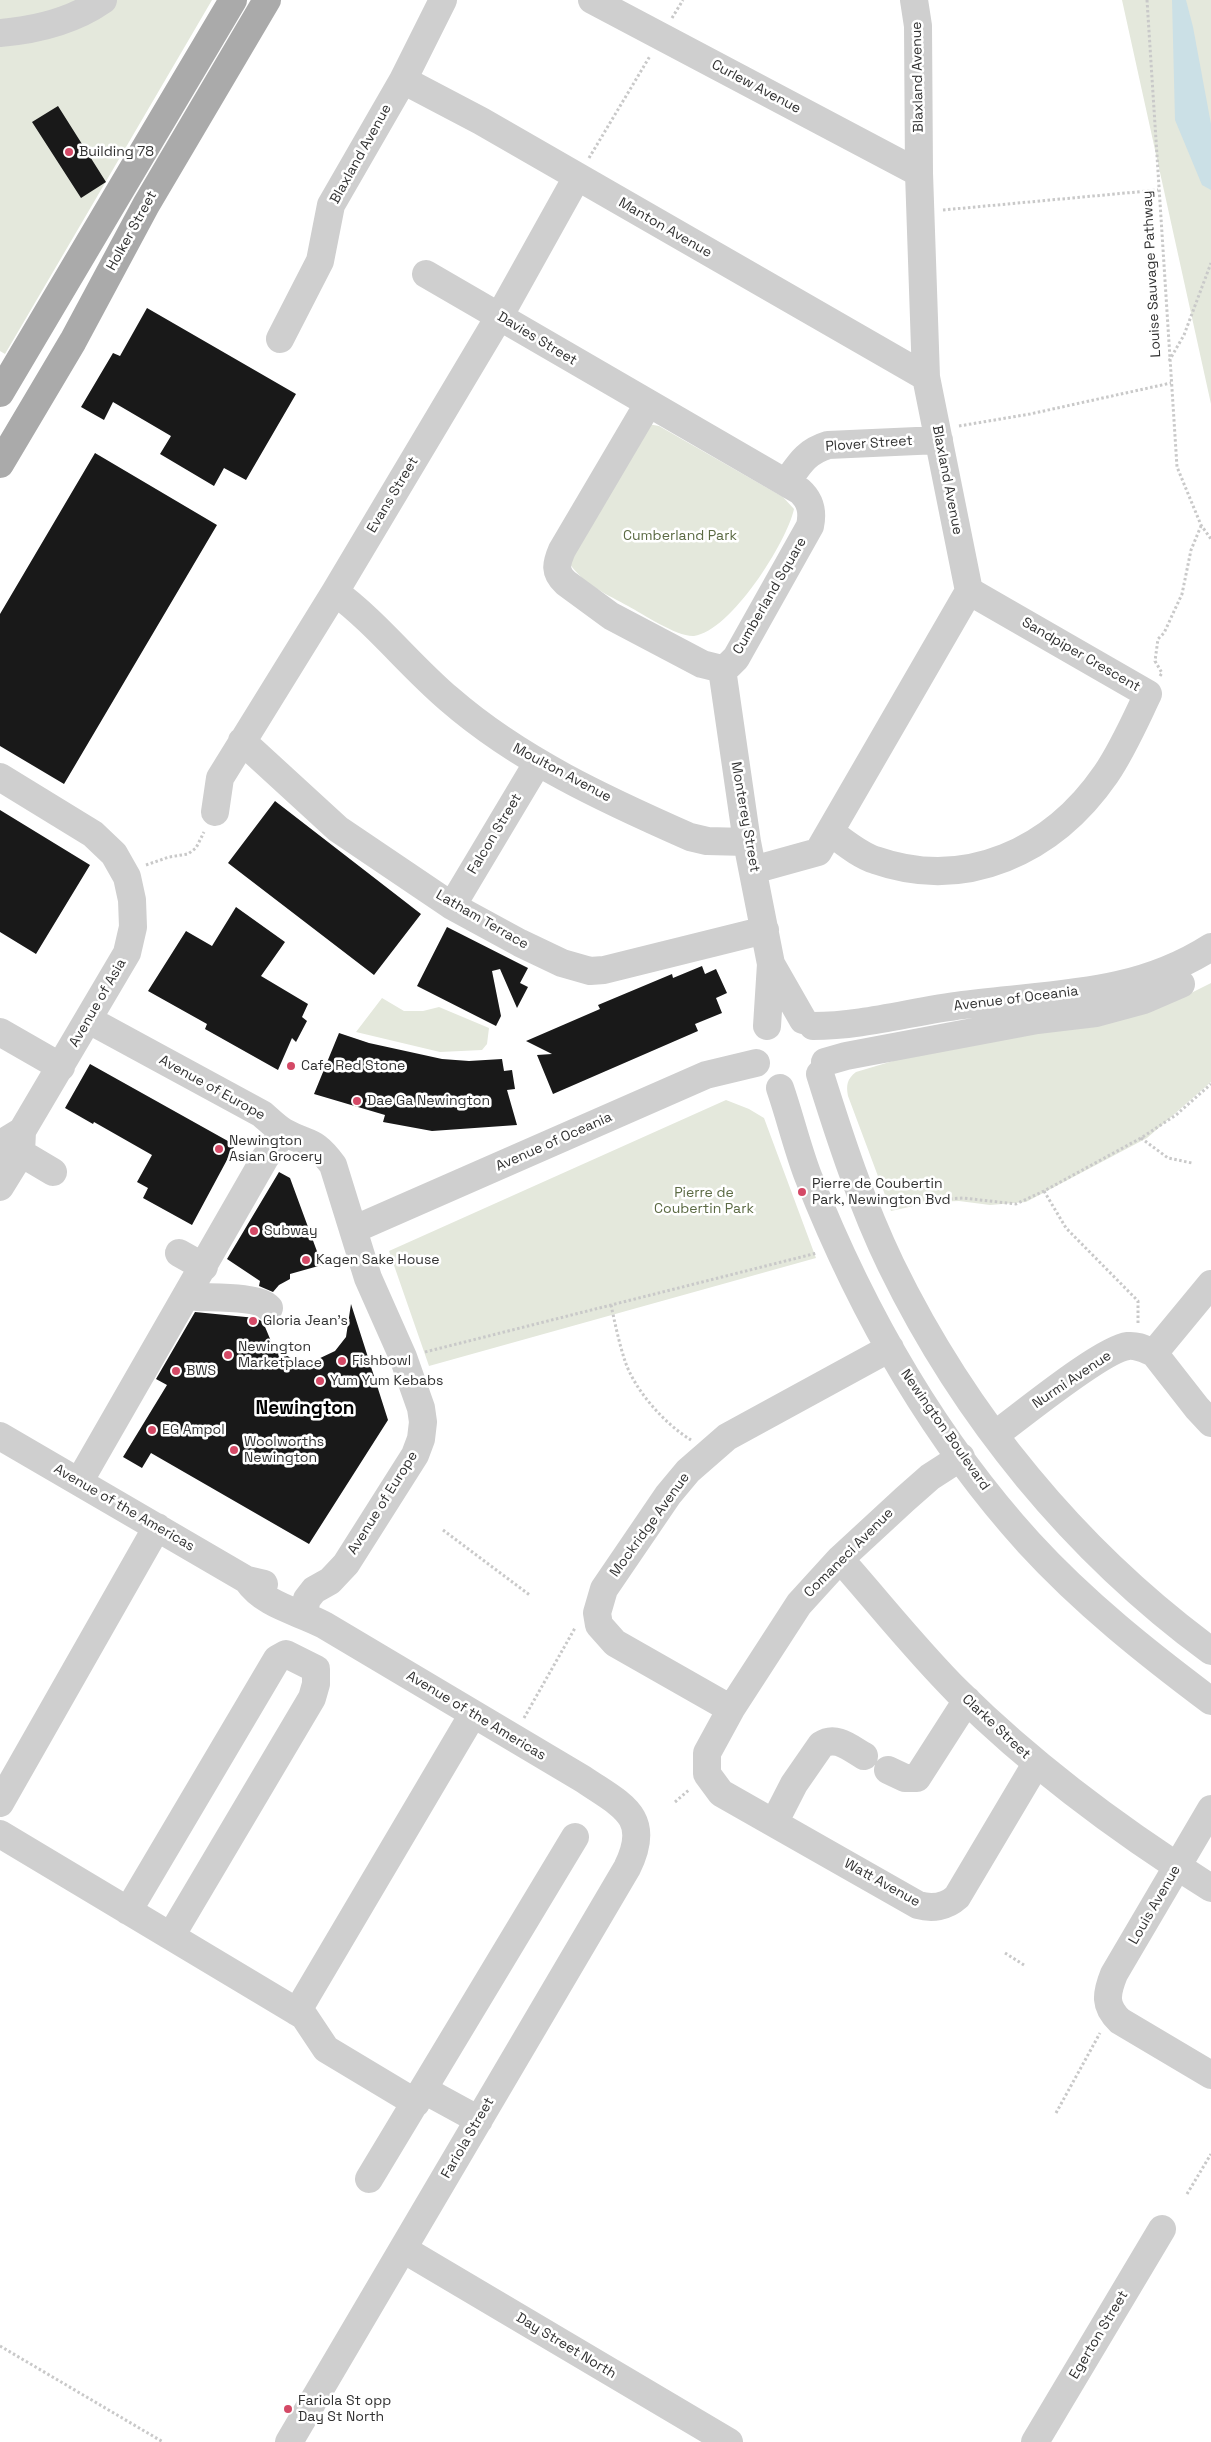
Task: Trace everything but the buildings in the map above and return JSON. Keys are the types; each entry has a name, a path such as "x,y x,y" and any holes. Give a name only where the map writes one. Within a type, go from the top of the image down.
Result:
{"main road":[{"path":"34,404 1,387 233,0"},
{"name":"Holker Street","path":"0,464 73,341 146,206 267,0"}],"street":[{"path":"0,33 23,31 87,12 102,0"},
{"name":"Blaxland Avenue","path":"280,338 320,261 331,205 403,80 443,0"},
{"name":"Curlew Avenue","path":"592,0 919,173"},
{"name":"Blaxland Avenue","path":"914,0 918,26 919,173 926,376 969,591"},
{"name":"Manton Avenue","path":"403,80 481,121 577,178 926,376"},
{"name":"Evans Street","path":"215,812 220,778 335,592 499,317 577,178"},
{"name":"Davies Street","path":"426,274 648,404"},
{"path":"648,404 562,550 556,569 559,577 566,583 611,616 702,664 722,669"},
{"name":"Cumberland Square","path":"648,404 786,483 807,498 812,517 810,526 736,658 722,669"},
{"name":"Plover Street","path":"786,483 804,458 814,449 828,445 938,435"},
{"path":"753,870 818,852 969,591"},
{"name":"Sandpiper Crescent","path":"830,832 873,860 921,870 966,869 997,861 1027,849 1061,825 1088,797 1120,752 1148,694 969,591"},
{"name":"Moulton Avenue","path":"335,592 358,609 449,699 502,740 538,762 690,837 707,841 747,842"},
{"name":"Monterey Street","path":"722,669 747,842 766,930 771,964 767,1026"},
{"name":"Latham Terrace","path":"242,741 338,829 452,906 537,951 577,968 590,971 604,970 766,930"},
{"name":"Falcon Street","path":"452,906 538,762"},
{"name":"Avenue of Asia","path":"0,777 93,834 114,854 128,879 133,927 126,953 90,1020 14,1144 0,1187"},
{"name":"Avenue of Oceania","path":"808,1023 845,1026 962,1005 1112,987 1141,981 1166,972 1211,947"},
{"name":"Monterey Street","path":"771,964 808,1023"},
{"name":"Avenue of Oceania","path":"822,1068 846,1056 1037,1020 1096,1013 1144,1000 1211,968"},
{"path":"822,1068 812,1082 802,1088 780,1088 765,1079 756,1064 754,1055 757,1040 767,1026 784,1018 808,1023 824,1042 822,1068 846,1153 890,1264 914,1311 956,1381 1032,1484 1065,1522 1160,1611 1211,1651"},
{"name":"Avenue of Europe","path":"90,1020 262,1114 284,1132 308,1141 321,1149 333,1165 355,1229 368,1278 403,1357 421,1408 423,1422 421,1439 415,1455 346,1564 330,1580 314,1610"},
{"path":"3,1041 61,1067"},
{"name":"Avenue of Oceania","path":"355,1229 706,1075 756,1064"},
{"name":"Newington Boulevard","path":"780,1088 808,1176 861,1293 890,1348 961,1457 1029,1543 1070,1584 1137,1644 1211,1701"},
{"path":"79,1482 265,1158 284,1132"},
{"path":"14,1144 53,1172"},
{"path":"179,1253 204,1267"},
{"path":"1211,1284 1147,1350 1211,1422"},
{"path":"197,1297 253,1301 266,1304 269,1308"},
{"name":"Mockridge Avenue","path":"731,1709 616,1643 599,1625 597,1612 604,1589 668,1495 708,1451 727,1437 890,1348"},
{"name":"Nurmi Avenue","path":"996,1434 1059,1387 1110,1353 1120,1348 1147,1350"},
{"name":"Avenue of the Americas","path":"0,1436 247,1580 266,1585 314,1610 473,1714 624,1807 632,1817 637,1830"},
{"name":"Comaneci Avenue","path":"707,1774 707,1753 731,1709 799,1604 840,1559 923,1482 961,1457"},
{"path":"0,1803 156,1527"},
{"name":"Clarke Street","path":"840,1559 967,1700 1036,1764 1123,1831 1211,1888"},
{"name":"Avenue of the Americas","path":"247,1580 255,1591 277,1604 314,1610"},
{"path":"302,1662 314,1610"},
{"path":"128,1911 277,1658 286,1654 316,1669 316,1684 312,1698 171,1936"},
{"path":"888,1770 905,1778 917,1778 967,1700"},
{"path":"297,2012 473,1714"},
{"path":"774,1823 794,1784 820,1745 827,1741 835,1741 864,1756"},
{"name":"Watt Avenue","path":"707,1774 721,1793 918,1905 929,1908 950,1904 957,1897 1036,1764"},
{"name":"Louis Avenue","path":"1109,2008 1108,1994 1114,1974 1211,1809"},
{"name":"Fariola Street","path":"289,2442 627,1868 638,1841 637,1830"},
{"path":"0,1834 304,2016 326,2049 420,2096 479,2120"},
{"path":"370,2179 575,1837"},
{"path":"1109,2008 1120,2021 1211,2075"},
{"name":"Egerton Street","path":"1035,2442 1162,2229"},
{"name":"Day Street North","path":"404,2249 729,2442"}],"path":[{"path":"577,178 683,0"},
{"name":"Louise Sauvage Pathway","path":"1147,0 1170,383 1177,467 1201,525 1211,539"},
{"path":"920,212 1158,190"},
{"path":"1169,361 1184,335 1211,263"},
{"path":"938,435 1170,383"},
{"path":"1148,694 1162,673 1155,661 1158,640 1164,633 1182,594 1191,550 1201,525"},
{"path":"128,879 147,865 169,857 188,854 196,848 215,812"},
{"path":"888,1209 916,1201 963,1198 1016,1204 1044,1191 1141,1138 1176,1114 1211,1084"},
{"path":"1141,1138 1168,1158 1192,1163"},
{"path":"1044,1191 1066,1228 1138,1301 1147,1350"},
{"path":"403,1357 819,1253"},
{"path":"611,1305 625,1363 648,1402 680,1433 708,1451"},
{"path":"443,1530 531,1596"},
{"path":"512,1738 578,1623"},
{"path":"1005,1953 1024,1965"},
{"path":"1056,2113 1109,2008"},
{"path":"1188,2194 1211,2154"},
{"path":"0,2346 163,2442"}],"green space":[{"path":"0,0 212,0 5,354 0,351"},
{"path":"1122,0 1211,0 1211,404"},
{"name":"Cumberland Park","path":"648,424 659,426 783,497 794,509 781,542 755,583 724,619 709,630 694,636 670,629 604,593 589,583 570,564 575,547"},
{"path":"1211,983 1211,1082 1147,1138 1026,1202 990,1205 959,1201 932,1202 891,1211 848,1096 848,1083 856,1072 967,1039 1183,997"},
{"path":"382,998 404,1011 423,1011 439,1007 489,1028 487,1044 482,1050 440,1052 356,1032"},
{"name":"Pierre de Coubertin Park","path":"726,1100 749,1109 764,1118 816,1258 429,1366 389,1251"}],"shaded area":[{"path":"1172,0 1186,0 1193,27 1211,124 1211,190 1202,185 1175,120"}],"place":[{"name":"Building 78","path":"69,152"},
{"name":"Cafe Red Stone","path":"291,1066"},
{"name":"Dae Ga Newington","path":"357,1101"},
{"name":"Newington Asian Grocery","path":"219,1149"},
{"name":"Pierre de Coubertin Park, Newington Bvd","path":"802,1192"},
{"name":"Subway","path":"254,1231"},
{"name":"Kagen Sake House","path":"306,1260"},
{"name":"Gloria Jean's","path":"253,1321"},
{"name":"Newington Marketplace","path":"228,1355"},
{"name":"Fishbowl","path":"342,1361"},
{"name":"BWS","path":"176,1371"},
{"name":"Yum Yum Kebabs","path":"320,1381"},
{"name":"EG Ampol","path":"152,1430"},
{"name":"Woolworths Newington","path":"234,1450"},
{"name":"Fariola St opp Day St North","path":"288,2409"}],"district":[{"name":"Newington","path":"305,1409"}]}
